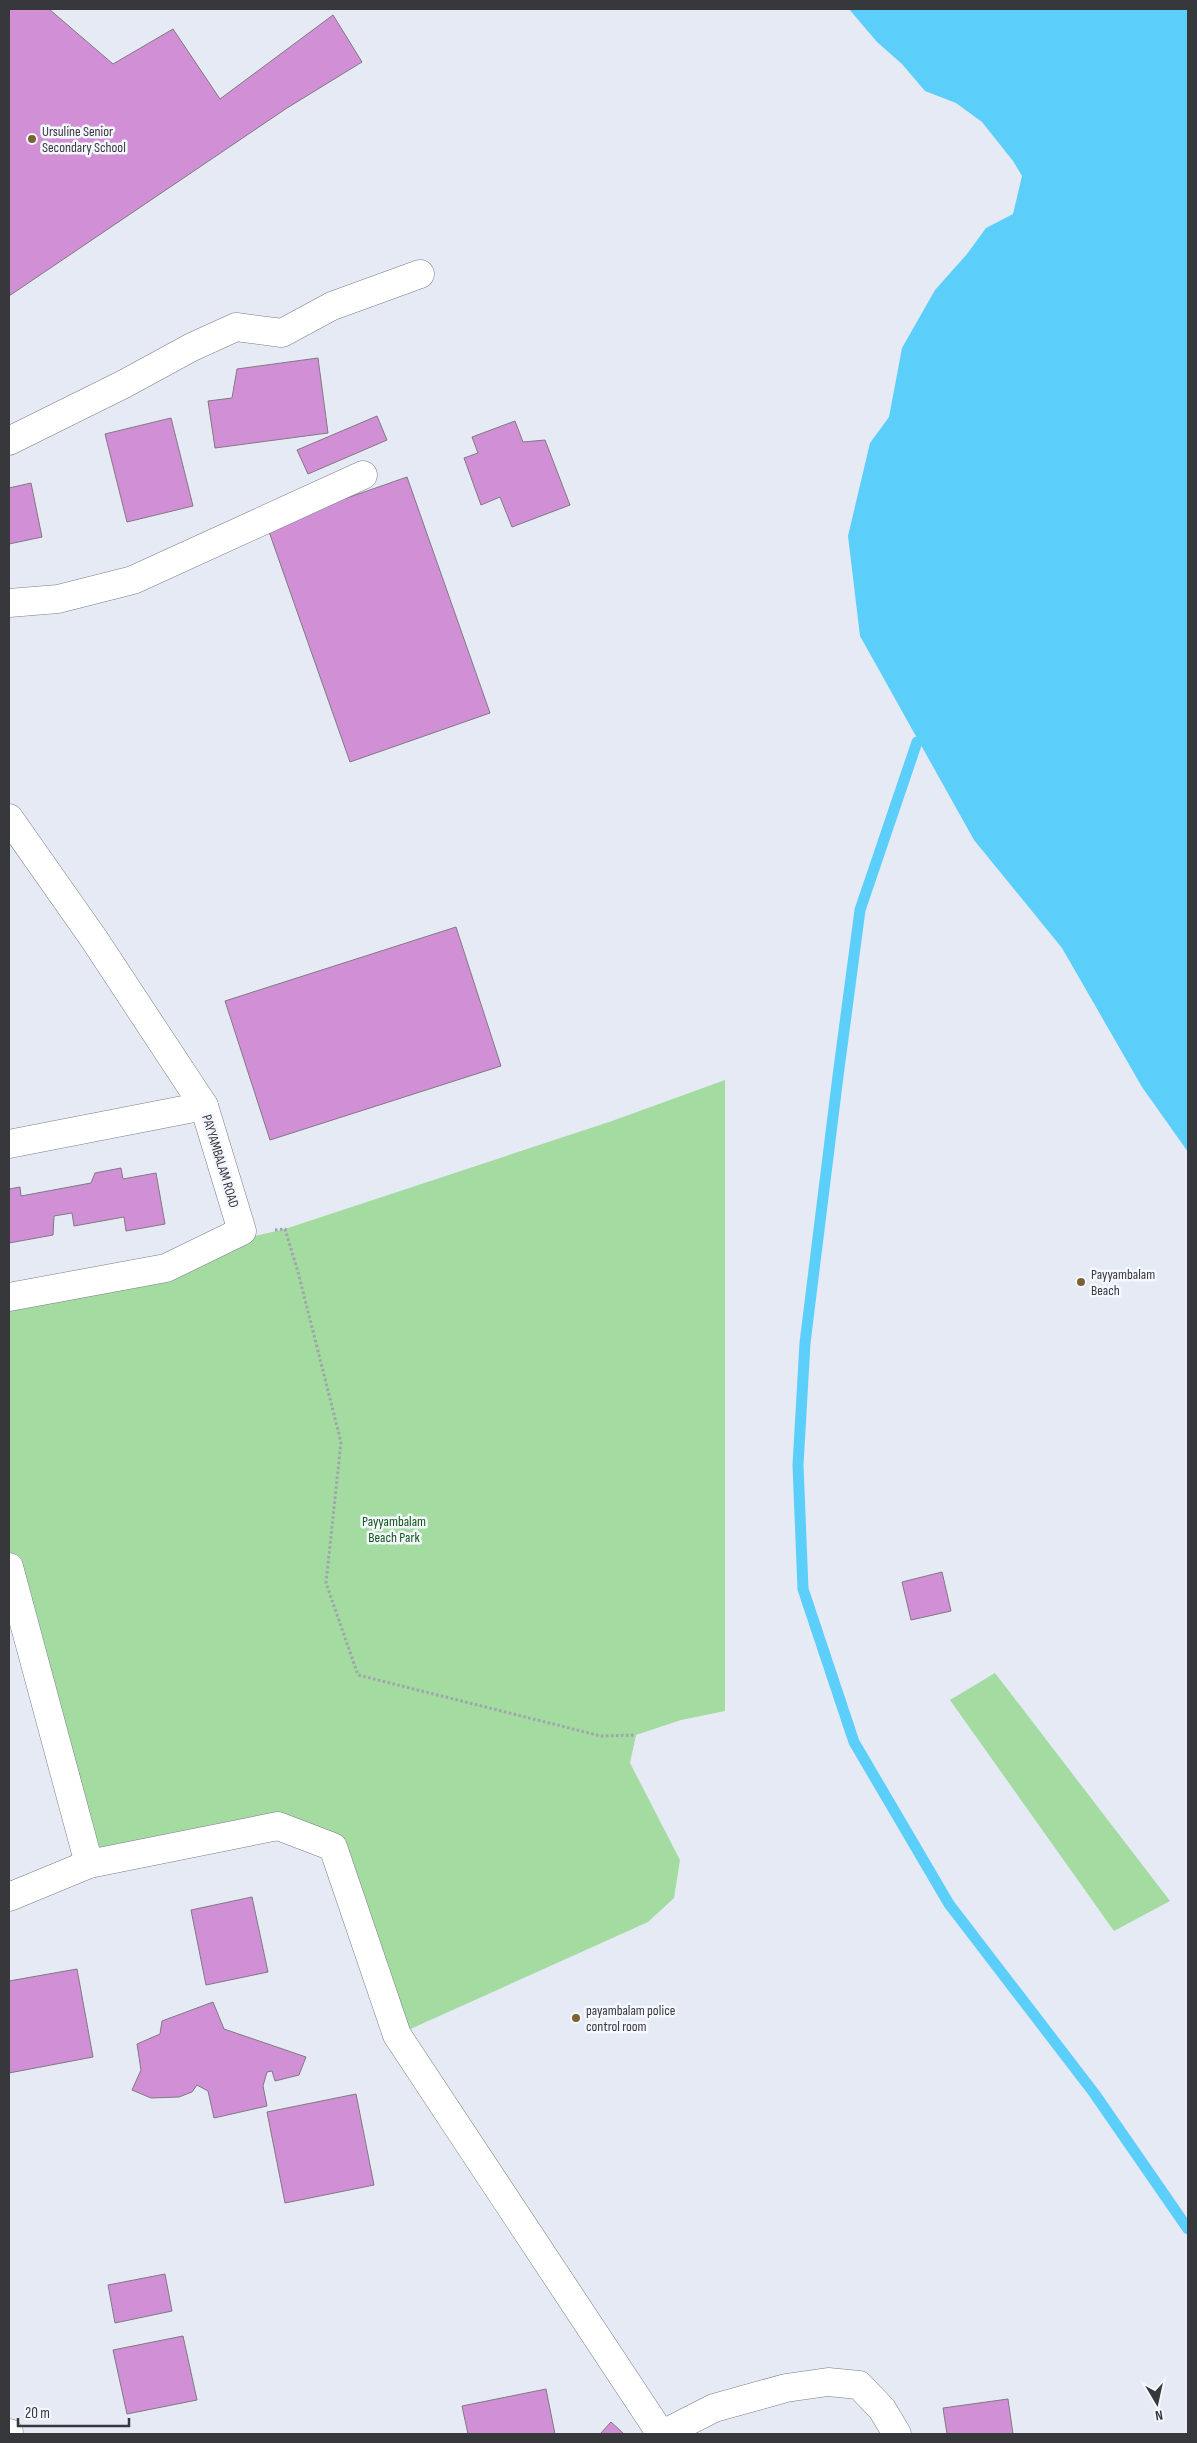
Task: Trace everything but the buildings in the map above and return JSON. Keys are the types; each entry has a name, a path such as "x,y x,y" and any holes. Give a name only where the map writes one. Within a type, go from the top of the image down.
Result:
{"main road":[{"path":"9,441 236,327 282,333 332,306 420,274"},
{"path":"9,603 58,599 133,580 363,475"},
{"name":"PAYYAMBALAM ROAD","path":"9,818 94,939 204,1106 242,1230"},
{"path":"9,1144 204,1106"},
{"path":"9,1297 166,1268 242,1230"},
{"path":"9,1567 89,1864"},
{"path":"9,1897 89,1864 278,1826 332,1847 397,2035 662,2434 714,2408 786,2388 828,2382 859,2384 882,2409 898,2434"}],"path":[{"path":"242,1230 285,1229 298,1272 341,1442 326,1584 358,1675 601,1736 636,1735"}],"green space":[{"name":"Payyambalam Beach Park","path":"725,1080 725,1711 681,1720 636,1735 630,1763 680,1860 674,1898 648,1922 397,2035 332,1847 278,1826 89,1864 9,1567 9,1294 285,1229 612,1121"},
{"path":"995,1673 1170,1901 1114,1931 950,1700"}],"water":[{"path":"849,9 1188,9 1188,1152 1142,1087 1062,948 974,840 860,636 848,536 870,443 889,417 902,348 935,290 967,254 986,228 1013,214 1022,176 1013,161 982,122 956,103 925,91 902,64 877,42"}],"waterway":[{"path":"917,742 860,910 805,1343 798,1465 803,1589 854,1742 949,1904 1094,2093 1188,2229"}],"place":[{"name":"Ursuline Senior Secondary School","path":"32,139"},
{"name":"Payyambalam Beach","path":"1081,1282"},
{"name":"payambalam police control room","path":"576,2018"}]}
